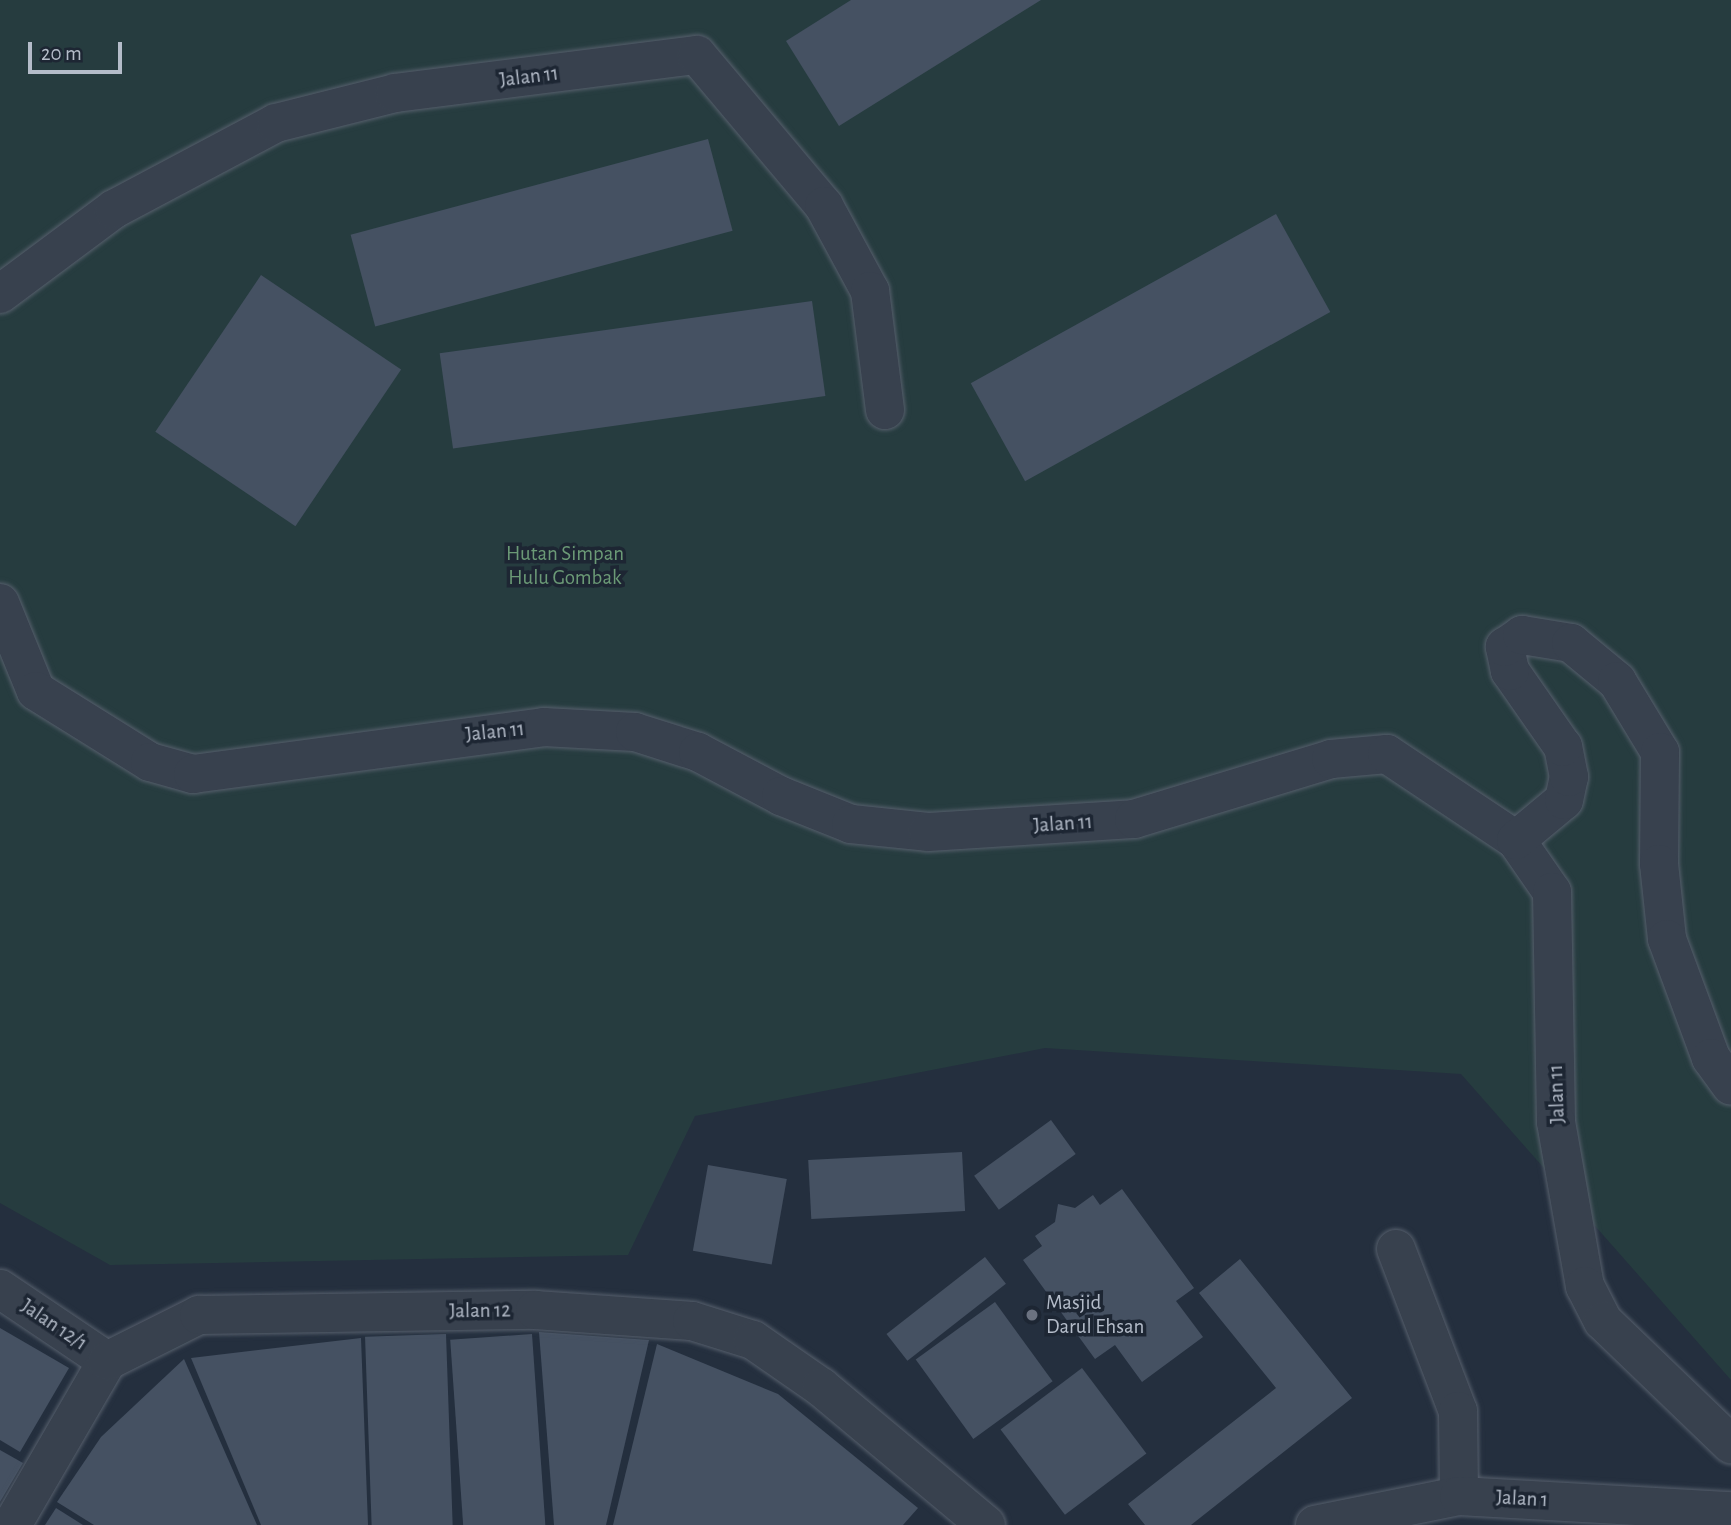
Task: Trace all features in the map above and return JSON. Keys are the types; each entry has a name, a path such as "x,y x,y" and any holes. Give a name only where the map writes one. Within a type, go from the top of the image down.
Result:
{"street":[{"name":"Jalan 11","path":"0,294 114,209 276,122 395,93 697,55 824,206 870,291 885,410"},
{"name":"Jalan 11","path":"0,603 36,691 150,761 192,774 544,727 635,732 698,752 781,796 851,824 928,832 1135,819 1331,759 1387,754 1516,840 1552,892 1556,1122 1585,1286 1603,1321 1731,1444"},
{"path":"1516,840 1564,800 1569,777 1563,747 1510,671 1505,646 1522,635 1572,643 1616,681 1660,752 1659,864 1667,939 1711,1058 1731,1086"},
{"path":"1396,1249 1458,1411 1459,1496"},
{"name":"Jalan 12/1","path":"0,1289 107,1361"},
{"name":"Jalan 12","path":"107,1361 199,1315 535,1310 692,1321 753,1340 787,1364 986,1525"},
{"path":"12,1525 107,1361"},
{"name":"Jalan 1","path":"1315,1525 1459,1496 1731,1511"}],"green space":[{"name":"Hutan Simpan Hulu Gombak","path":"0,0 1731,0 1731,1380 1461,1074 1045,1048 695,1116 628,1255 110,1265 0,1203"}],"building":[{"path":"851,0 1041,0 839,126 786,41"},
{"path":"708,139 733,231 375,327 351,235"},
{"path":"1276,214 1330,312 1025,481 971,383"},
{"path":"261,275 401,370 295,526 155,432"},
{"path":"812,301 825,396 453,448 440,353"},
{"path":"1051,1120 1076,1154 999,1210 974,1176"},
{"path":"962,1152 965,1211 811,1219 808,1160"},
{"path":"708,1165 787,1179 772,1265 693,1251"},
{"path":"1122,1189 1194,1288 1176,1301 1203,1337 1142,1382 1115,1345 1095,1359 1023,1260 1042,1246 1035,1236 1055,1222 1058,1204 1075,1208 1093,1195 1100,1205"},
{"path":"985,1257 1006,1284 907,1361 886,1334"},
{"path":"1240,1259 1352,1398 1191,1525 1145,1525 1128,1504 1276,1388 1199,1293"},
{"path":"995,1302 1053,1381 973,1439 916,1360"},
{"path":"0,1328 69,1368 20,1452 0,1440"},
{"path":"539,1332 649,1340 606,1525 554,1525"},
{"path":"446,1334 453,1525 372,1525 365,1337"},
{"path":"532,1334 545,1525 463,1525 450,1340"},
{"path":"361,1338 368,1525 261,1525 191,1358"},
{"path":"657,1344 778,1394 918,1508 903,1525 613,1525"},
{"path":"184,1359 257,1525 94,1525 57,1502 101,1437"},
{"path":"1082,1368 1146,1453 1065,1515 1001,1429"},
{"path":"0,1450 23,1463 0,1502"},
{"path":"56,1508 83,1525 45,1525"}],"place":[{"name":"Masjid Darul Ehsan","path":"1032,1315"}]}
